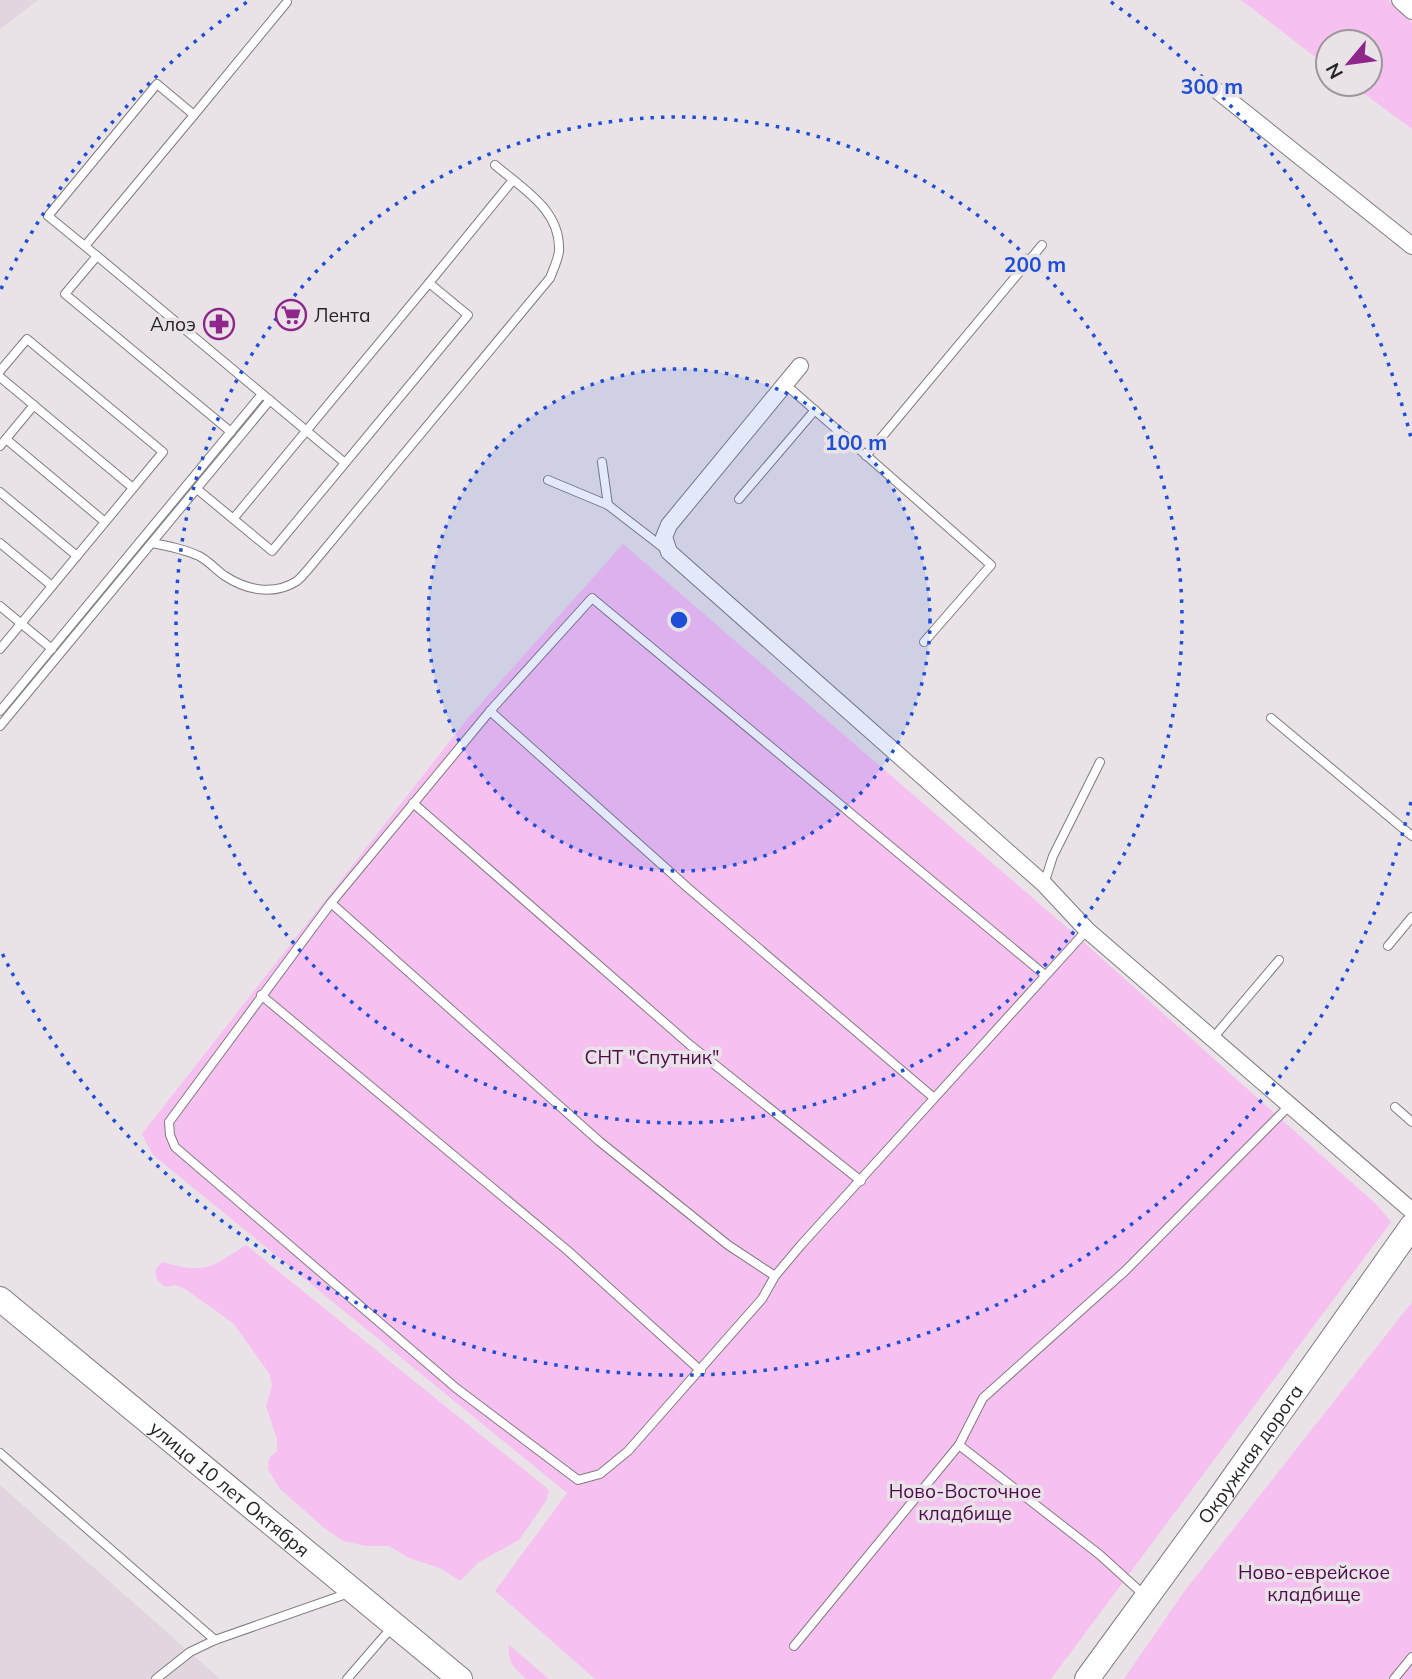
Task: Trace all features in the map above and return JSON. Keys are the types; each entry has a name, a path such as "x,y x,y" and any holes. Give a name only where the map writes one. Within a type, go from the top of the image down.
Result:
{"main road":[{"name":"Окружная дорога","path":"1087,1679 1412,1226"},
{"name":"улица 10 лет Октября","path":"0,1299 460,1679"}],"street":[{"path":"1400,0 1412,10"},
{"path":"1219,92 1412,246"},
{"path":"800,366 669,525 664,537 669,552 1044,884 1087,930 1412,1211"}],"lane":[{"path":"85,246 287,2"},
{"path":"194,115 157,84 48,216 345,463"},
{"path":"152,543 202,558 246,587 264,590 280,588 297,581 550,278 559,254 557,228 544,206 495,165"},
{"path":"233,519 513,180"},
{"path":"866,456 1042,245"},
{"path":"97,256 65,294 231,432"},
{"path":"197,489 272,551 468,315 429,282"},
{"path":"0,371 27,339 163,452 0,649"},
{"path":"0,377 133,488"},
{"path":"785,384 991,565 924,642"},
{"path":"0,726 197,489 266,397"},
{"path":"0,711 231,432 266,397"},
{"path":"34,405 3,442 105,522"},
{"path":"739,499 814,410"},
{"path":"601,462 608,505"},
{"path":"548,480 608,505 669,552"},
{"path":"0,492 77,556"},
{"path":"0,543 52,586"},
{"path":"1045,975 592,598 490,711 331,903 169,1122 170,1135 176,1147 456,1388 578,1480 600,1474 628,1451 762,1299 775,1276 1087,930"},
{"path":"0,606 51,649"},
{"path":"490,711 688,888 934,1098"},
{"path":"1271,718 1412,836"},
{"path":"1044,884 1053,856 1100,762"},
{"path":"413,803 690,1045 861,1181"},
{"path":"331,903 599,1141 728,1245 775,1276"},
{"path":"1388,946 1412,917"},
{"path":"1213,1038 1279,960"},
{"path":"261,995 567,1250 701,1371"},
{"path":"794,1646 959,1445 984,1398 1125,1271 1289,1106"},
{"path":"1395,1107 1412,1122"},
{"path":"959,1445 1100,1555 1146,1597"},
{"path":"0,1453 215,1640"},
{"path":"156,1679 190,1652 215,1640 355,1591"},
{"path":"346,1679 395,1624"},
{"path":"1394,1679 1412,1657"}],"shaded area":[{"path":"0,0 38,0 0,29"},
{"path":"0,1485 220,1679 0,1679"}],"green space":[{"path":"1241,0 1388,0 1412,23 1412,129 1370,98 1384,98 1384,28 1314,28 1314,56"},
{"name":"СНТ \"Спутник\"","path":"623,544 1079,938 1377,1205 1391,1222 1051,1679 595,1679 495,1591 567,1493 153,1155 142,1134 468,718"},
{"path":"246,1245 549,1490 546,1501 519,1540 479,1562 460,1581 442,1569 409,1558 389,1546 366,1546 343,1541 280,1489 268,1469 269,1458 277,1451 277,1439 266,1406 272,1386 269,1373 233,1323 185,1289 175,1285 165,1287 157,1280 155,1270 162,1262 188,1268 207,1267"},
{"name":"Ново-еврейское кладбище","path":"1412,1302 1412,1679 1124,1679 1183,1593"},
{"path":"509,1645 549,1679 526,1679 510,1661"}],"place":[{"name":"Лента","path":"291,315"},
{"name":"Алоэ","path":"219,324"}],"park label":[{"name":"Ново-Восточное кладбище","path":"965,1502"}]}
